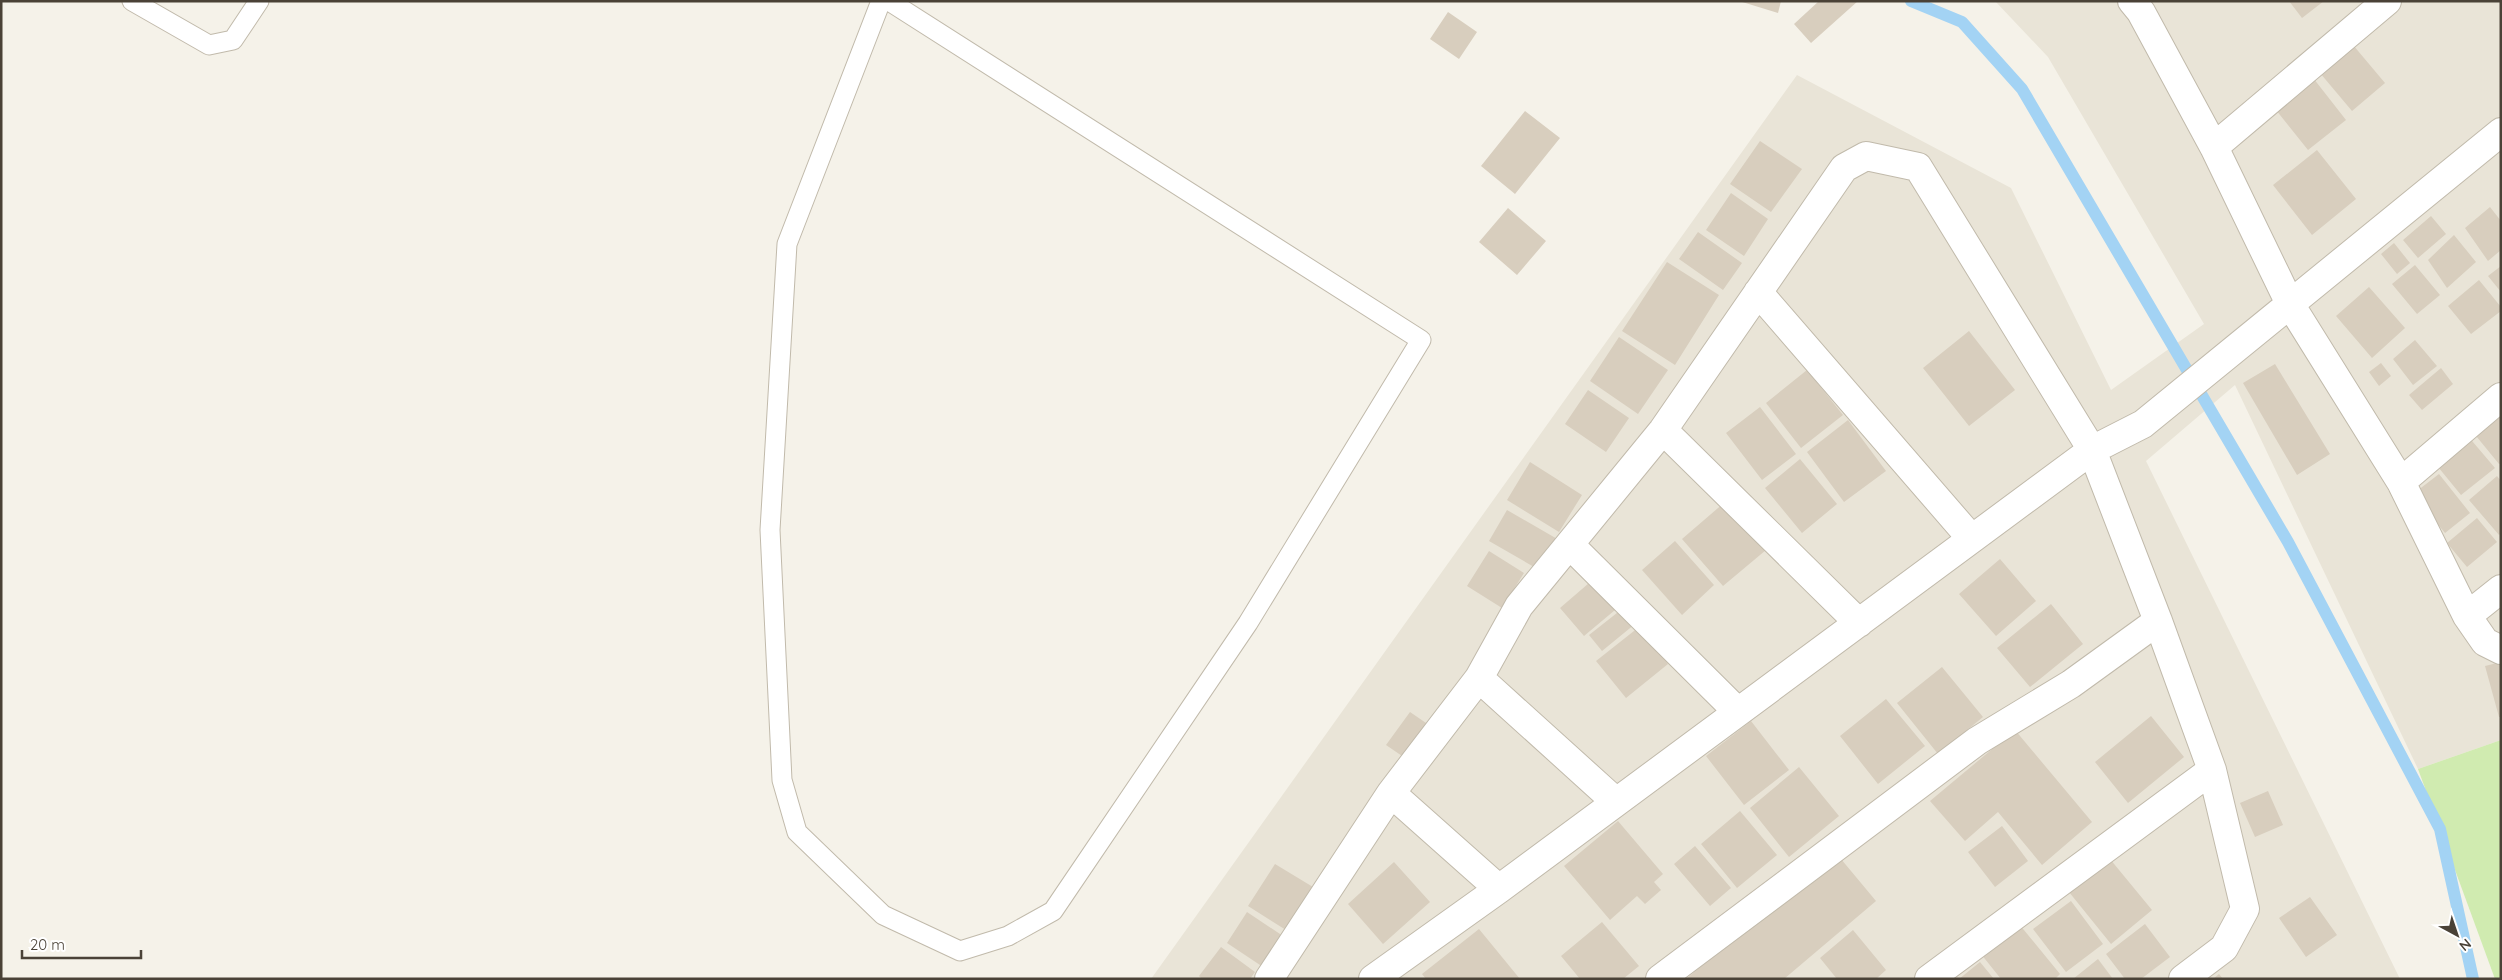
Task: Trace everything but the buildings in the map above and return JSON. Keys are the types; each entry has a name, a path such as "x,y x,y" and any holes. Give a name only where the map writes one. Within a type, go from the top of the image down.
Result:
{"street":[{"path":"2214,147 2387,1"},
{"path":"2142,5 2214,147 2290,304 2401,482 2468,616 2485,642 2501,650"},
{"path":"1373,979 1499,889 1614,801 1859,623 2092,450 2143,424 2501,132"},
{"path":"1269,979 1391,793 1479,678 1520,606 1663,430 1844,168 1866,156 1918,167 2092,450 2158,621 2212,770 2245,909 2224,948 2183,979"},
{"path":"1758,292 1971,538"},
{"path":"2401,482 2501,397"},
{"path":"1663,430 1859,623"},
{"path":"1570,545 1737,711"},
{"path":"2468,616 2501,589"},
{"path":"1660,979 1977,741 2071,684 2158,621"},
{"path":"1479,678 1614,801"},
{"path":"1929,979 2212,770"},
{"path":"1391,793 1499,889"}],"lane":[{"path":"132,1 208,45 233,40 259,1"},
{"path":"881,1 787,244 770,530 782,780 797,832 883,915 960,952 1008,936 1054,911 1248,623 1421,340 889,1"}],"shaded area":[{"path":"1995,1 2501,1 2501,740 2418,769 2235,385 2146,461 2400,979 1151,979 1797,75 2011,188 2111,390 2204,324 2048,57"}],"green space":[{"path":"2501,740 2501,979 2495,979 2418,769"}],"waterway":[{"path":"1911,1 1962,22 2022,89 2288,542 2440,829 2473,979"}]}
